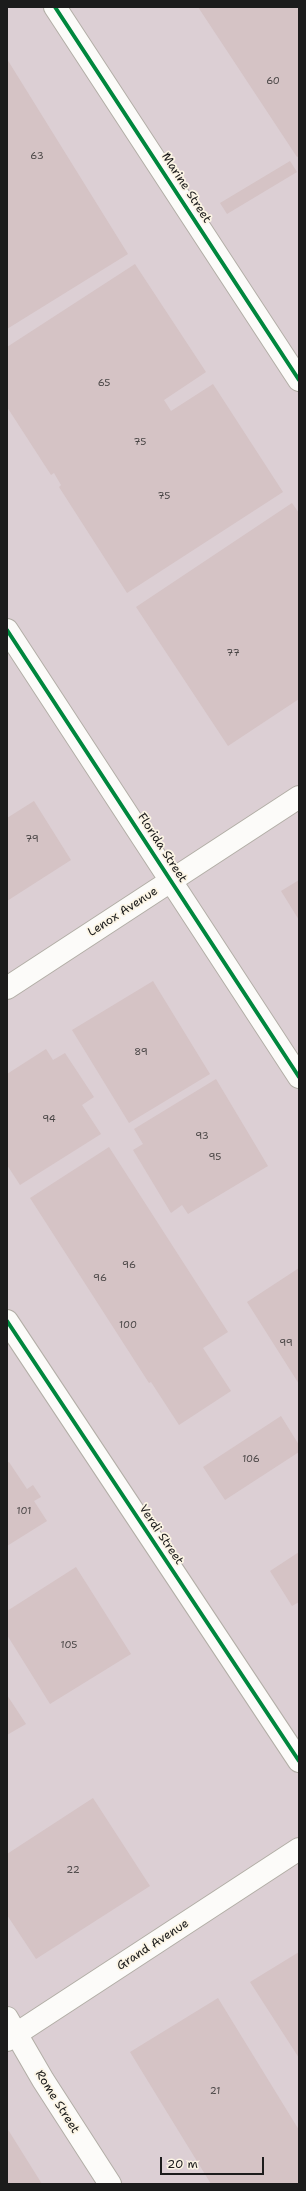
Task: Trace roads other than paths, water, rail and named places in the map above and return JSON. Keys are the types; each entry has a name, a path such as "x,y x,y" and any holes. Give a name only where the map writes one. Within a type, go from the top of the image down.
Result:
{"street":[{"name":"Marine Street","path":"56,7 299,380"},
{"name":"Florida Street","path":"7,630 299,1077"},
{"name":"Lenox Avenue","path":"7,988 299,796"},
{"name":"Verdi Street","path":"7,1321 299,1760"},
{"name":"Grand Avenue","path":"10,2031 299,1849"},
{"name":"Rome Street","path":"10,2031 110,2184"}]}
